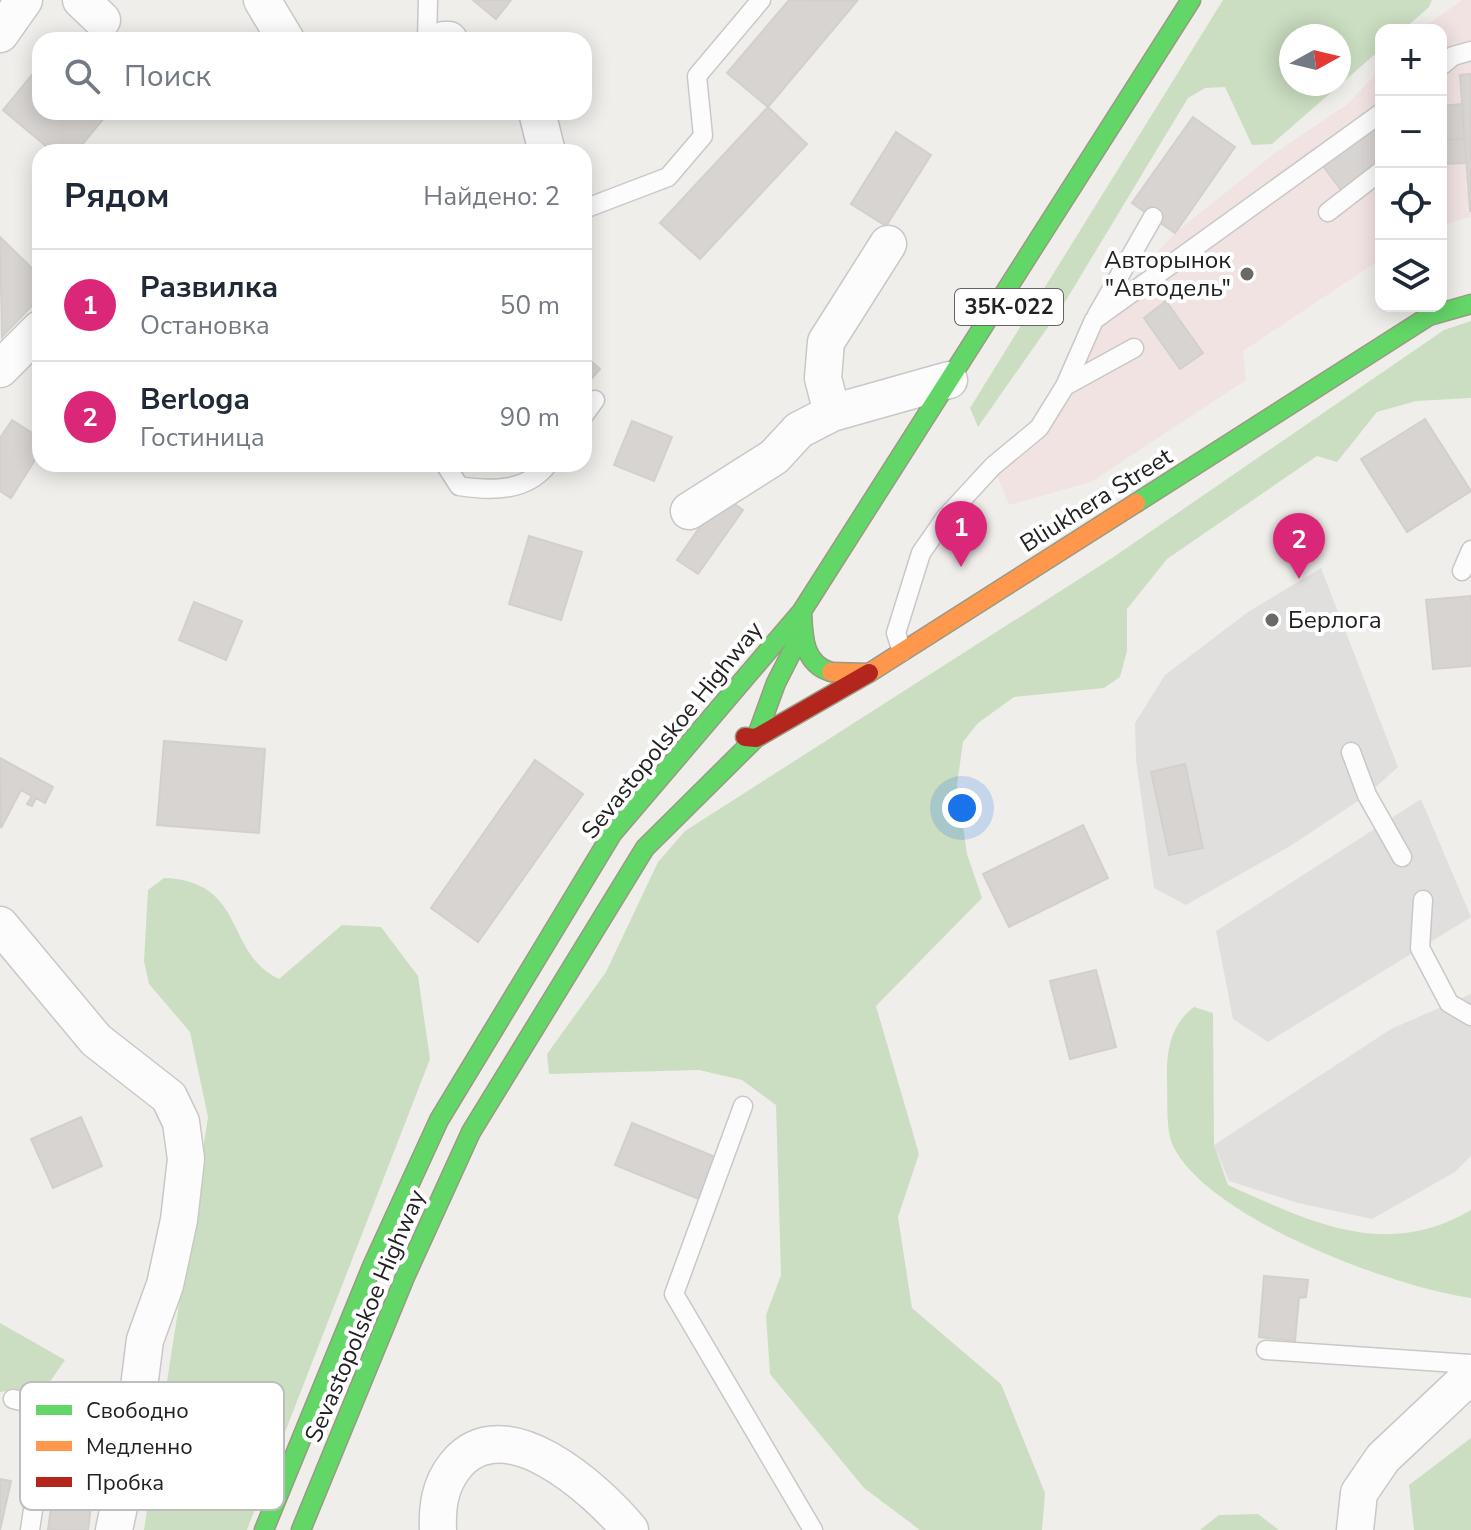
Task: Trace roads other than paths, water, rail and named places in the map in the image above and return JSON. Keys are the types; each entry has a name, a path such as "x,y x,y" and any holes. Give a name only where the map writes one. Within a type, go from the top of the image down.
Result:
{"main road":[{"name":"Sevastopolskoe Highway","path":"807,612 949,380 1191,0"},
{"name":"Sevastopolskoe Highway","path":"284,1481 373,1264 439,1120 612,834 699,730 807,612 1205,0"},
{"name":"Bliukhera Street","path":"756,738 869,673 1429,316 1465,306"},
{"path":"807,612 802,632 808,658 818,670 836,675 869,673"},
{"path":"807,612 816,645 832,661 853,664 894,657"},
{"name":"Sevastopolskoe Highway","path":"301,1530 405,1277 471,1132 645,848 756,738 776,683 802,632"},
{"path":"699,730 756,738"},
{"name":"Sevastopolskoe Highway","path":"264,1530 272,1510"}],"street":[{"path":"0,34 24,0"},
{"path":"262,0 281,32"},
{"path":"539,120 545,144"},
{"path":"832,413 823,378 826,342 888,244"},
{"path":"0,369 32,337"},
{"path":"689,511 774,457 799,430 832,413 949,380"},
{"path":"0,925 96,1040 169,1097 181,1122 186,1159 179,1220 165,1285 145,1340 140,1382"},
{"path":"1355,1530 1359,1493 1383,1458 1471,1375"},
{"path":"438,1530 437,1508 445,1479 462,1457 483,1447 512,1444 553,1462 609,1505 630,1530"},
{"path":"114,1530 118,1510"}],"lane":[{"path":"427,32 428,0"},
{"path":"592,206 668,177 695,146 703,136 697,76 761,0"},
{"path":"1447,61 1471,51"},
{"path":"1094,320 1375,117"},
{"path":"1328,212 1375,176"},
{"path":"894,657 896,633 921,553 946,517 993,466 1039,428 1065,386 1094,320 1153,217"},
{"path":"1465,306 1471,284"},
{"path":"1065,386 1134,348"},
{"path":"450,472 459,486 494,491 538,478 542,472"},
{"path":"1462,571 1471,550"},
{"path":"1351,752 1367,795 1402,857"},
{"path":"1423,900 1420,948 1449,1003 1471,1016"},
{"path":"743,1106 674,1294 813,1530"},
{"path":"1266,1350 1471,1364"},
{"path":"13,1399 20,1401"},
{"path":"30,1530 33,1510"}],"place":[{"name":"Авторынок \"Автодель\"","path":"1247,274"},
{"name":"Развилка","path":"961,567"},
{"name":"Berloga","path":"1299,579"},
{"name":"Берлога","path":"1272,620"}]}
